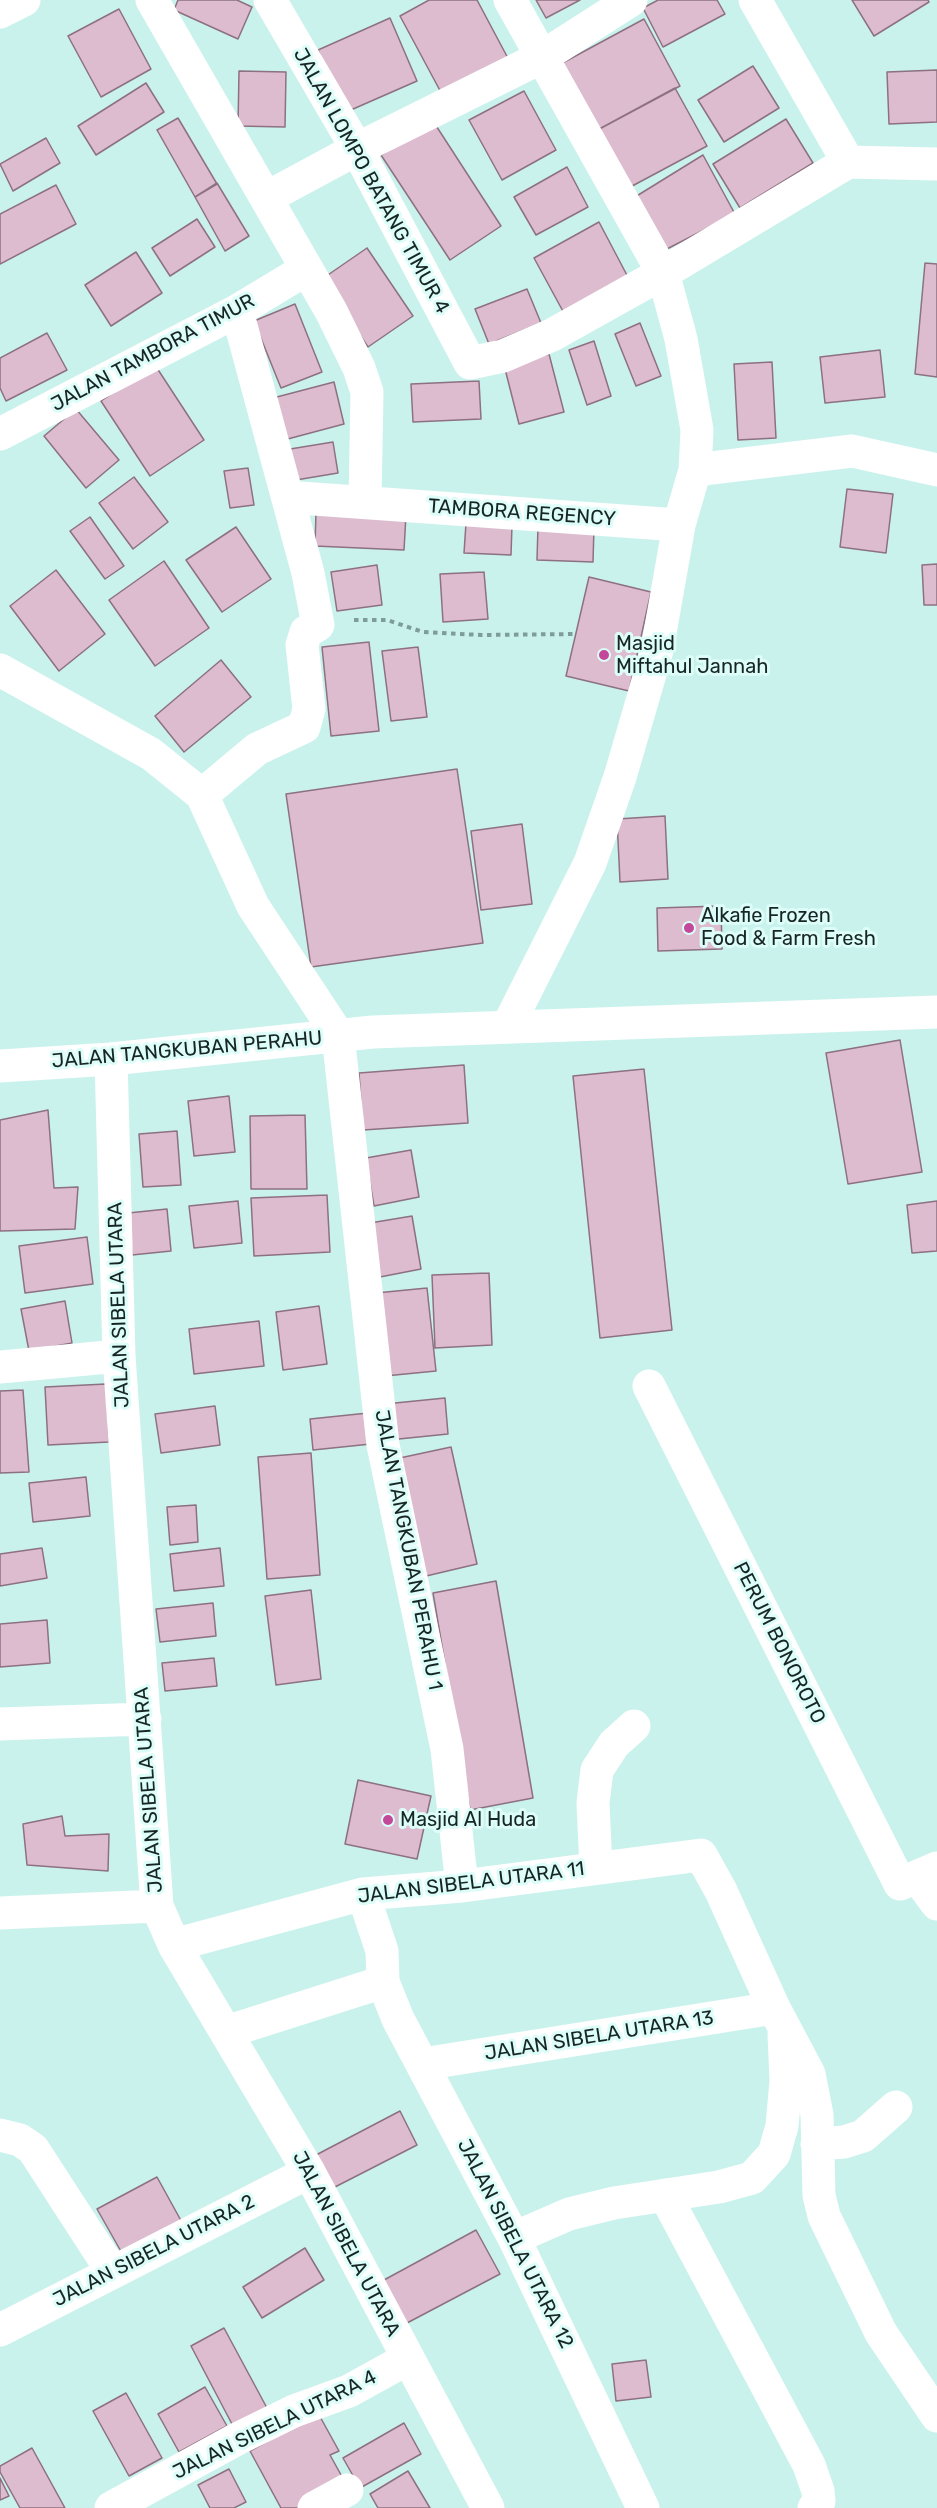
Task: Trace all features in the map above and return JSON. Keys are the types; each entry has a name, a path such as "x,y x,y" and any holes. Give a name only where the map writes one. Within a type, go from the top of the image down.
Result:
{"street":[{"path":"0,12 24,0"},
{"path":"152,0 305,270 331,311 359,368 367,392 365,501"},
{"name":"JALAN LOMPO BATANG TIMUR 4","path":"270,0 357,149 470,363 502,356 552,335 663,273"},
{"path":"500,1027 590,863 620,777 657,650 680,525 695,470 697,430 692,393 663,273 510,0"},
{"path":"266,198 357,149 542,57 631,0"},
{"path":"755,0 848,162"},
{"path":"663,273 848,162 937,164"},
{"name":"JALAN TAMBORA TIMUR","path":"3,425 237,311 305,270"},
{"path":"202,795 257,749 304,727 309,709 302,645 306,632 318,625 308,573 237,311"},
{"path":"695,470 852,451 937,470"},
{"name":"TAMBORA REGENCY","path":"300,498 680,525"},
{"path":"0,670 151,754 202,795 253,906 338,1035"},
{"name":"JALAN TANGKUBAN PERAHU","path":"0,1065 111,1059 373,1032 937,1012"},
{"name":"JALAN TANGKUBAN PERAHU 1","path":"338,1035 383,1445 447,1749 462,1886"},
{"name":"JALAN SIBELA UTARA","path":"111,1059 119,1356 157,1906 174,1944 309,2172 488,2508"},
{"path":"0,1368 119,1356"},
{"name":"PERUM BONOROTO","path":"649,1386 900,1884 927,1872 937,1904"},
{"path":"0,1724 145,1719"},
{"path":"596,1868 593,1803 597,1770 614,1744 634,1726"},
{"name":"JALAN SIBELA UTARA 11","path":"174,1944 363,1894 462,1886 701,1855 721,1890 778,2015"},
{"path":"226,2032 383,1982 382,1951 363,1894"},
{"path":"0,1913 157,1906"},
{"name":"JALAN SIBELA UTARA 12","path":"383,1982 398,2019 514,2238 643,2508"},
{"path":"778,2015 809,2074 817,2115 819,2195 824,2216 881,2332 937,2416"},
{"path":"514,2238 569,2214 614,2203 719,2187 752,2178 774,2154 782,2126 786,2081 778,2015"},
{"name":"JALAN SIBELA UTARA 13","path":"423,2064 778,2015"},
{"path":"818,2144 844,2142 863,2136 896,2108"},
{"path":"0,2135 20,2140 33,2149 112,2271"},
{"name":"JALAN SIBELA UTARA 2","path":"0,2330 309,2172"},
{"path":"665,2195 809,2465 818,2491 819,2501 814,2508"},
{"name":"JALAN SIBELA UTARA 4","path":"111,2508 237,2439 294,2411 349,2391 407,2359"},
{"path":"314,2508 347,2490"}],"path":[{"path":"318,625 368,619 387,620 423,632 481,635 576,634"}],"building":[{"path":"178,0 237,0 252,7 238,39 174,10"},
{"path":"429,0 477,0 510,62 444,98 400,16"},
{"path":"536,0 580,0 546,18"},
{"path":"658,0 717,0 725,14 663,47 643,8"},
{"path":"852,0 928,0 929,2 874,36"},
{"path":"119,9 151,69 101,97 68,36"},
{"path":"390,18 417,81 344,113 318,50"},
{"path":"644,19 680,86 590,134 555,67"},
{"path":"753,66 779,108 724,142 698,100"},
{"path":"937,70 937,122 889,124 887,72"},
{"path":"239,71 286,72 285,127 238,126"},
{"path":"146,83 164,112 96,155 78,126"},
{"path":"675,88 707,146 621,192 590,134"},
{"path":"524,91 556,150 502,180 469,120"},
{"path":"178,118 217,184 195,197 157,130"},
{"path":"786,119 813,163 740,208 713,164"},
{"path":"433,121 501,226 450,260 381,155"},
{"path":"46,138 60,163 13,191 0,164"},
{"path":"703,155 735,214 663,251 635,197"},
{"path":"567,167 588,207 536,235 514,197"},
{"path":"217,183 249,236 225,251 195,197"},
{"path":"56,185 76,224 0,264 0,214"},
{"path":"197,219 215,247 170,276 152,248"},
{"path":"599,222 629,279 565,315 534,258"},
{"path":"367,248 413,316 368,347 322,279"},
{"path":"136,252 162,293 111,326 85,285"},
{"path":"925,263 937,264 937,377 915,374"},
{"path":"527,289 541,323 489,344 475,309"},
{"path":"295,304 322,372 281,388 254,321"},
{"path":"640,323 661,376 636,386 615,334"},
{"path":"47,333 67,370 6,401 0,388 0,358"},
{"path":"594,341 611,396 587,405 569,350"},
{"path":"880,350 885,397 825,403 820,357"},
{"path":"549,354 564,412 519,424 504,365"},
{"path":"772,362 776,438 738,440 734,364"},
{"path":"155,365 204,440 150,476 101,401"},
{"path":"479,381 481,419 413,422 411,384"},
{"path":"334,382 344,424 284,440 273,398"},
{"path":"76,409 119,460 86,488 44,436"},
{"path":"333,442 338,473 290,481 284,450"},
{"path":"248,468 254,505 230,508 224,471"},
{"path":"134,477 168,522 133,549 99,503"},
{"path":"847,489 893,494 886,553 840,547"},
{"path":"316,512 406,515 404,550 315,546"},
{"path":"90,517 124,566 105,579 70,531"},
{"path":"466,523 512,525 511,555 464,553"},
{"path":"538,526 594,527 593,562 537,560"},
{"path":"236,527 271,579 222,612 186,560"},
{"path":"164,561 209,628 155,666 109,600"},
{"path":"937,564 937,605 924,605 922,565"},
{"path":"377,565 382,605 337,611 331,572"},
{"path":"56,570 105,634 59,671 10,606"},
{"path":"484,572 488,619 443,622 440,574"},
{"name":"Masjid Miftahul Jannah","path":"589,577 651,592 629,691 566,676"},
{"path":"369,642 379,731 331,736 322,647"},
{"path":"418,647 427,717 391,721 382,651"},
{"path":"221,660 251,697 184,752 155,716"},
{"path":"457,769 483,943 311,967 286,794"},
{"path":"665,816 668,879 620,882 617,819"},
{"path":"522,824 532,904 481,910 471,831"},
{"name":"Alkafie Frozen Food & Farm Fresh","path":"721,906 722,949 658,951 657,908"},
{"path":"900,1040 922,1172 848,1184 826,1053"},
{"path":"464,1065 468,1123 363,1130 359,1073"},
{"path":"644,1069 672,1330 600,1338 573,1076"},
{"path":"229,1096 235,1152 194,1156 188,1101"},
{"path":"48,1110 54,1188 78,1187 75,1229 0,1231 0,1120"},
{"path":"305,1115 307,1189 251,1189 250,1116"},
{"path":"177,1131 181,1185 143,1187 139,1134"},
{"path":"411,1150 419,1197 374,1206 366,1158"},
{"path":"327,1195 330,1252 254,1256 251,1198"},
{"path":"238,1201 242,1243 194,1248 189,1206"},
{"path":"937,1201 937,1251 912,1253 907,1205"},
{"path":"167,1209 171,1251 132,1255 128,1213"},
{"path":"412,1216 421,1269 380,1277 370,1223"},
{"path":"87,1237 93,1284 25,1293 19,1246"},
{"path":"489,1273 492,1345 435,1348 432,1275"},
{"path":"427,1288 436,1371 385,1376 376,1293"},
{"path":"65,1301 72,1343 29,1351 21,1309"},
{"path":"319,1306 327,1364 283,1370 276,1312"},
{"path":"259,1321 264,1366 194,1374 189,1329"},
{"path":"106,1384 109,1442 48,1445 45,1387"},
{"path":"23,1390 29,1472 0,1473 0,1391"},
{"path":"445,1398 448,1434 389,1440 385,1404"},
{"path":"215,1406 220,1445 161,1453 155,1414"},
{"path":"368,1413 371,1444 313,1450 310,1419"},
{"path":"451,1447 477,1564 422,1577 395,1459"},
{"path":"311,1453 320,1575 267,1579 258,1457"},
{"path":"86,1477 90,1516 33,1522 29,1483"},
{"path":"196,1505 198,1542 170,1545 167,1507"},
{"path":"42,1548 47,1578 0,1586 0,1554"},
{"path":"220,1548 224,1586 174,1591 170,1554"},
{"path":"496,1581 533,1798 470,1810 433,1593"},
{"path":"311,1590 321,1679 276,1685 265,1596"},
{"path":"213,1603 216,1636 160,1642 156,1609"},
{"path":"47,1620 50,1663 0,1667 0,1624"},
{"path":"214,1658 217,1686 165,1691 162,1663"},
{"name":"Masjid Al Huda","path":"358,1780 431,1796 417,1859 345,1844"},
{"path":"62,1816 65,1836 109,1834 108,1871 27,1865 23,1824"},
{"path":"400,2111 417,2145 333,2188 316,2155"},
{"path":"157,2177 184,2226 123,2255 97,2209"},
{"path":"476,2230 500,2274 407,2323 384,2280"},
{"path":"305,2248 324,2280 262,2318 243,2287"},
{"path":"224,2328 267,2408 233,2426 191,2346"},
{"path":"646,2360 651,2397 616,2401 612,2364"},
{"path":"205,2387 227,2426 179,2452 158,2414"},
{"path":"126,2393 162,2458 129,2476 93,2411"},
{"path":"318,2413 339,2451 330,2455 345,2482 299,2508 281,2508 250,2451"},
{"path":"404,2423 421,2454 360,2488 343,2458"},
{"path":"32,2448 65,2508 20,2508 0,2472 0,2466"},
{"path":"229,2469 246,2502 234,2508 210,2508 198,2485"},
{"path":"408,2471 430,2508 378,2508 370,2494"},
{"path":"0,2478 9,2496 0,2500"}],"place":[{"name":"Masjid Miftahul Jannah","path":"604,655"},
{"name":"Alkafie Frozen Food & Farm Fresh","path":"689,928"},
{"name":"Masjid Al Huda","path":"388,1820"}]}
